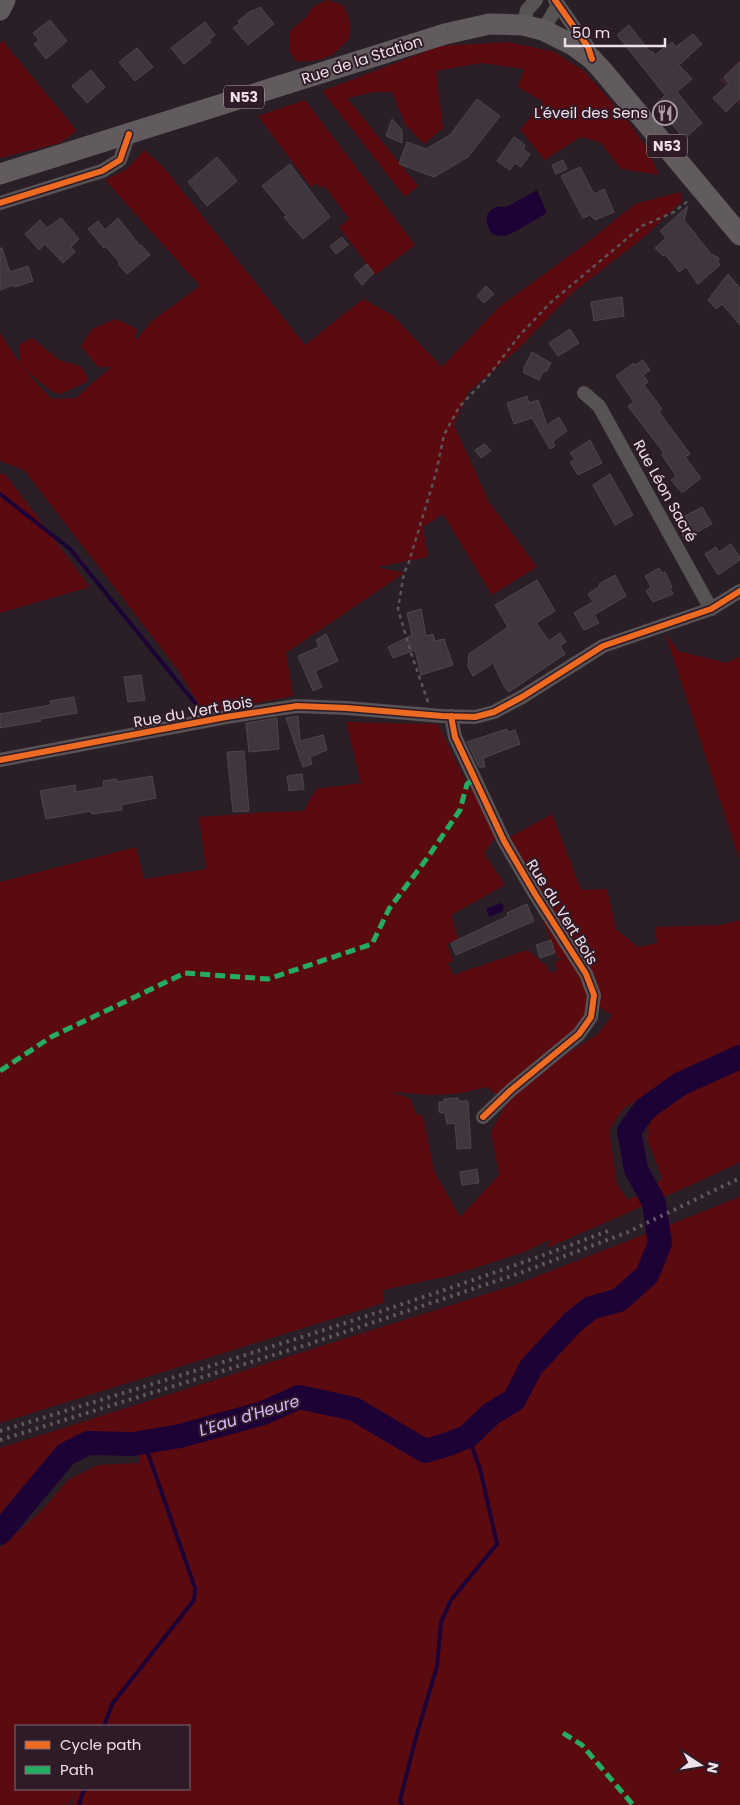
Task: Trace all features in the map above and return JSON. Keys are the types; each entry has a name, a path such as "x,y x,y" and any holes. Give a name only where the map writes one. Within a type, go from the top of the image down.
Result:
{"main road":[{"path":"0,10 5,0"},
{"name":"Rue de la Station","path":"0,174 445,34 489,24 533,27 574,45 592,59 740,235"}],"street":[{"path":"536,0 527,10 533,27 556,3"},
{"name":"Rue de la Station","path":"556,3 588,48 592,59"},
{"path":"0,203 102,171 120,160 129,134"},
{"name":"Rue Léon Sacré","path":"584,393 599,406 711,609"},
{"name":"Rue du Vert Bois","path":"0,760 226,717 297,706 475,717 494,712 522,697 602,646 711,609 740,591"},
{"name":"Rue du Vert Bois","path":"452,716 455,737 504,841 586,974 594,995 591,1017 579,1034 511,1090 483,1117"}],"path":[{"path":"433,715 423,690 398,609 404,573 408,566 436,473 444,435 459,407 486,379 519,336 550,303 642,226 685,205 700,186"}],"shaded area":[{"path":"328,0 344,6 349,20 350,37 338,50 327,57 313,61 296,61 289,51 289,32 305,18 314,6"},
{"path":"2,40 77,131 60,143 0,158 0,44"},
{"path":"508,42 555,52 584,71 624,116 647,148 659,175 621,169 600,142 580,137 545,160 520,130 543,102 518,87 524,69 481,63 436,71 443,128 424,144 405,124 392,92 374,92 347,98 418,186 405,197 322,91 440,46"},
{"path":"740,59 740,105 720,80"},
{"path":"305,100 415,245 375,275 339,227 349,219 324,185 320,188 316,183 311,187 258,116"},
{"path":"144,150 164,168 305,345 363,299 392,315 442,367 499,307 584,245 635,204 680,192 682,201 644,237 572,293 518,349 468,392 454,425 489,502 537,567 492,595 443,514 423,527 428,557 377,567 404,573 286,653 293,696 204,713 178,670 24,470 0,461 0,333 20,364 19,345 32,338 59,360 80,366 87,375 87,382 60,394 53,392 24,369 51,399 76,398 111,367 98,367 81,346 92,329 116,319 137,329 135,341 153,320 200,286 105,180 127,169"},
{"path":"537,190 547,213 508,235 492,234 488,227 487,216 489,212 496,207 508,206"},
{"path":"0,473 5,474 90,587 0,613"},
{"path":"665,633 678,651 727,663 740,656 740,861"},
{"path":"346,722 438,724 467,784 474,787 499,833 484,853 505,885 451,915 458,939 447,944 453,961 448,963 453,975 527,950 538,958 539,961 546,964 550,973 557,970 555,961 564,960 558,958 543,921 552,925 590,992 598,985 525,872 508,838 552,814 581,890 607,889 616,929 638,947 657,943 655,927 722,925 740,920 740,1162 547,1248 551,1239 524,1252 453,1275 383,1290 383,1303 0,1423 0,882 136,847 144,879 206,869 199,817 304,811 316,789 361,783","holes":["599,1007 612,1015 598,1034 560,1058 508,1101 491,1132 499,1175 460,1217 434,1171 423,1116 416,1114 410,1098 389,1092 431,1095 457,1094 487,1087 498,1096 596,1021","638,1099 649,1113 648,1141 662,1178 651,1190 628,1200 617,1184 609,1131 622,1110"]},
{"path":"500,903 504,905 503,911 489,917 486,909"},
{"path":"740,1197 740,1805 72,1805 75,1795 67,1805 0,1805 0,1548 41,1511 68,1480 98,1465 139,1463 140,1454 132,1435 86,1438 61,1449 0,1524 0,1448 515,1285"}],"building":[{"path":"260,7 274,24 248,45 233,28 240,23 238,21 252,10"},
{"path":"50,20 67,41 46,59 34,44 39,40 33,33"},
{"path":"205,22 215,35 209,40 211,42 184,64 171,48"},
{"path":"629,25 651,53 652,51 655,55 672,42 676,47 693,34 702,44 679,65 692,79 677,92 702,123 684,139 656,104 665,95 617,35"},
{"path":"137,48 153,67 135,81 119,62"},
{"path":"740,62 740,98 726,112 713,98 729,84 724,77"},
{"path":"91,70 105,87 87,103 72,86"},
{"path":"477,99 500,116 468,157 434,177 399,164 407,142 426,149 450,135"},
{"path":"392,119 402,130 402,143 386,136"},
{"path":"514,137 525,145 523,149 530,154 521,167 515,163 510,170 497,161"},
{"path":"217,157 237,181 207,206 188,182"},
{"path":"563,160 567,169 556,174 552,165"},
{"path":"290,164 330,217 303,239 284,217 287,216 262,186"},
{"path":"580,167 594,194 604,189 614,212 595,220 590,215 583,218 561,176"},
{"path":"688,206 684,220 711,254 719,258 718,262 720,265 698,284 686,267 679,272 665,254 663,256 655,248 666,238 660,231"},
{"path":"61,218 79,239 71,247 75,252 63,263 45,244 39,250 25,234 40,220 47,228"},
{"path":"118,218 140,246 150,255 127,274 118,264 120,263 88,229 98,221 105,230"},
{"path":"342,237 348,245 336,254 330,246"},
{"path":"0,248 2,248 10,272 28,266 33,281 0,290"},
{"path":"367,264 374,273 362,285 354,275"},
{"path":"728,274 740,288 740,325 722,304 716,309 708,300"},
{"path":"486,286 494,294 484,303 477,296"},
{"path":"622,297 624,316 594,321 591,302"},
{"path":"570,329 579,343 558,356 549,343"},
{"path":"532,352 551,363 546,372 544,370 539,380 524,373 524,368"},
{"path":"643,360 650,370 643,375 648,382 644,385 662,409 659,412 690,454 685,457 701,478 682,493 671,480 676,476 662,455 664,453 628,406 634,402 616,376 634,363 636,365"},
{"path":"527,396 529,403 538,400 547,425 559,417 567,431 553,441 555,446 550,449 532,418 514,424 507,403"},
{"path":"590,440 602,463 578,475 570,462 575,460 570,453"},
{"path":"485,444 491,451 481,458 475,450"},
{"path":"610,474 633,515 615,525 593,485"},
{"path":"702,507 712,524 685,539 681,532 691,526 685,516"},
{"path":"731,544 740,560 718,575 705,554 716,547 719,552"},
{"path":"659,568 662,573 665,572 673,594 653,602 646,591 651,587 645,576"},
{"path":"615,575 626,596 594,615 599,623 584,630 574,613 593,602 588,594 600,586 599,584"},
{"path":"537,580 555,611 536,623 549,641 560,633 566,642 560,646 565,654 509,692 505,688 493,663 473,676 468,667 469,654 508,627 495,605"},
{"path":"421,609 426,636 433,634 435,641 444,639 453,665 421,675 415,650 393,658 388,647 412,635 407,613"},
{"path":"326,634 338,661 315,671 322,687 313,691 298,656 319,647 316,640"},
{"path":"141,675 145,700 128,702 124,677"},
{"path":"74,697 77,713 0,728 0,714 51,705 50,701"},
{"path":"298,716 300,741 323,735 327,750 310,757 312,764 303,767 286,718"},
{"path":"277,718 279,749 249,752 246,723"},
{"path":"507,729 508,732 515,730 520,744 483,758 485,767 479,767 467,742"},
{"path":"244,751 249,811 233,812 227,752"},
{"path":"302,774 304,789 289,791 287,776"},
{"path":"152,776 156,798 121,805 122,810 92,814 91,811 46,819 40,791 75,785 76,792 104,787 103,781 116,779 117,782"},
{"path":"527,904 534,921 456,955 451,943 508,916 507,913"},
{"path":"551,940 555,953 540,958 536,945"},
{"path":"458,1098 458,1101 468,1101 471,1148 457,1149 455,1123 447,1124 445,1113 439,1112 439,1102 444,1102 444,1099"},
{"path":"477,1169 479,1183 462,1185 460,1172"}],"waterway":[{"path":"0,494 70,549 195,703"},
{"name":"L'Eau d'Heure","path":"0,1533 66,1454 88,1443 133,1444 180,1436 263,1413 299,1397 354,1409 425,1451 468,1436 491,1414 514,1400 531,1367 573,1322 591,1308 619,1300 647,1275 660,1243 654,1203 636,1169 629,1131 645,1109 680,1084 740,1057"},
{"path":"402,1805 400,1800 437,1666 441,1622 451,1600 497,1544 480,1469 468,1436"},
{"path":"104,1725 112,1704 194,1600 195,1588 144,1442"},
{"path":"79,1805 85,1790"}],"railway":[{"path":"0,1440 309,1344 520,1273 628,1232 740,1178"},
{"path":"0,1431 382,1311 608,1231"}],"marked path":[{"path":"0,1071 51,1037 185,973 268,979 372,944 389,909 460,810 467,784 474,779"},
{"path":"563,1733 582,1745 633,1805"}],"cycle path":[{"path":"555,0 588,47 592,59"},
{"path":"0,203 102,171 120,160 129,134"},
{"path":"0,760 226,717 297,706 475,717 494,712 522,697 603,646 711,609 740,591"},
{"path":"451,716 455,737 504,841 586,974 594,995 591,1017 579,1034 511,1090 483,1117"}],"place":[{"name":"L'éveil des Sens","path":"665,113"}]}
